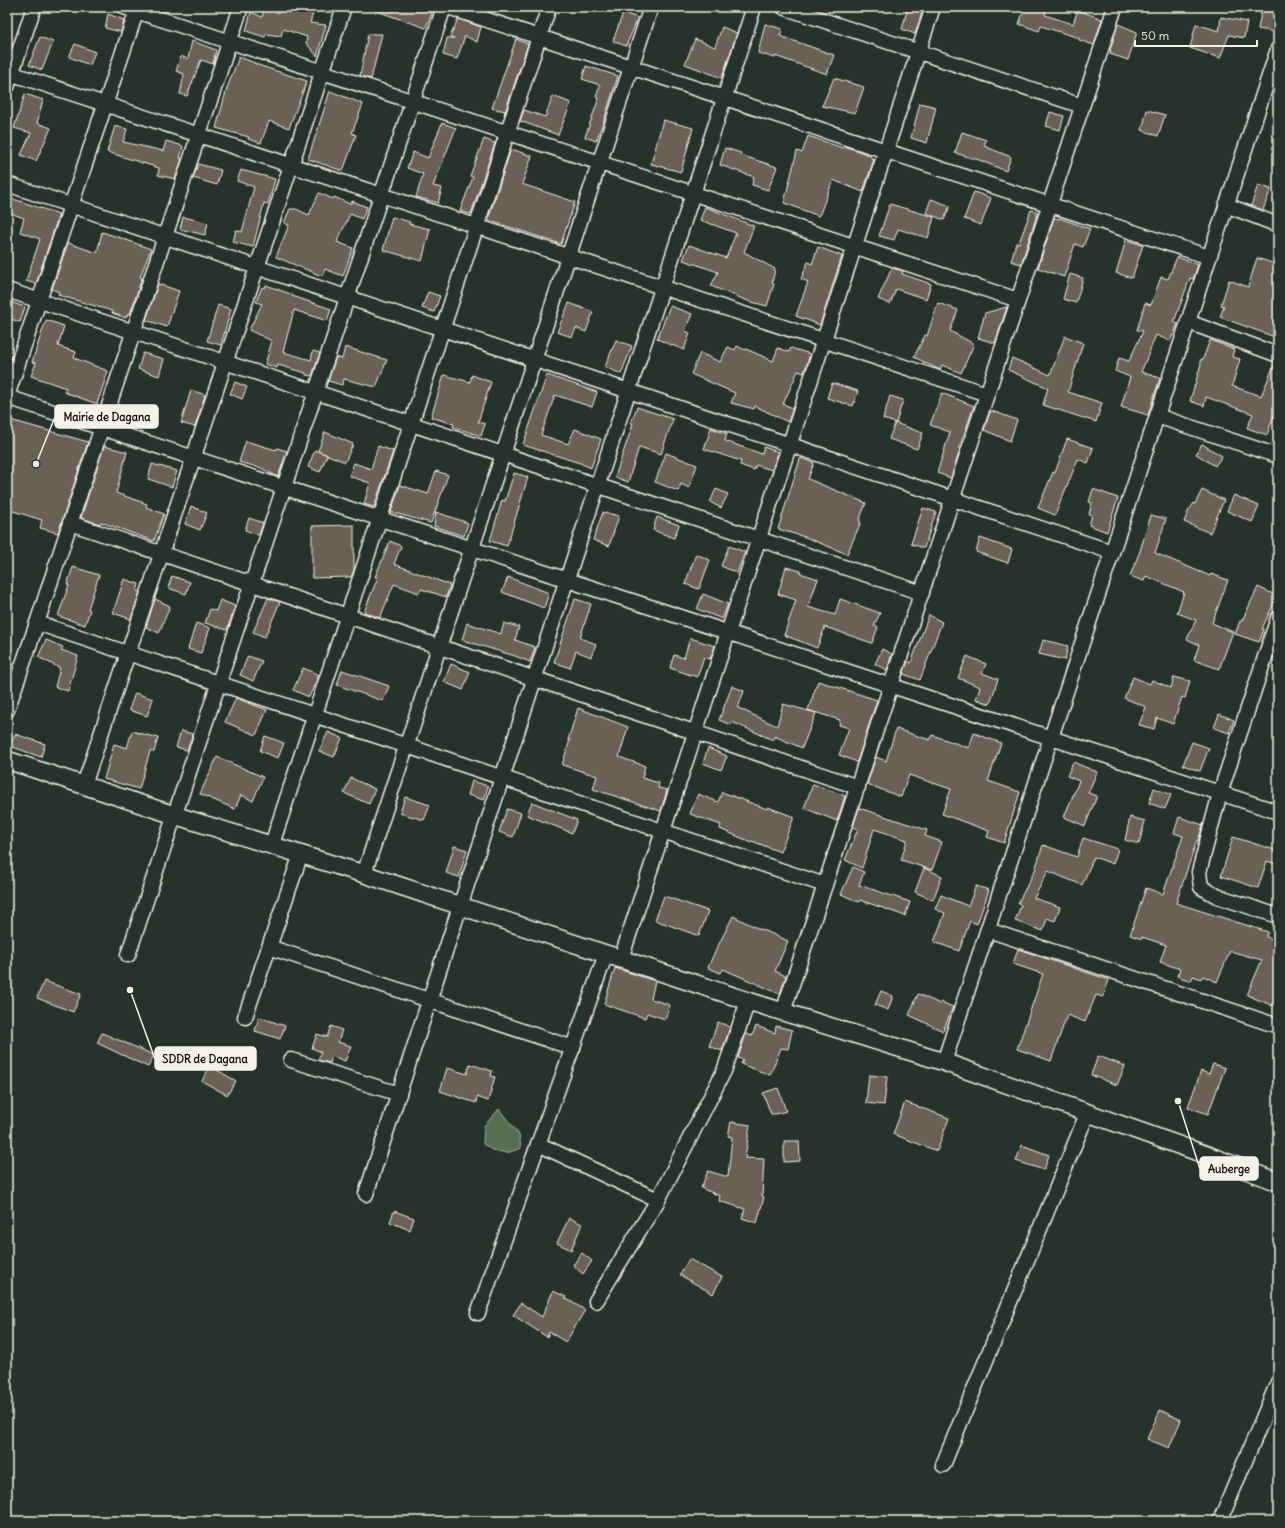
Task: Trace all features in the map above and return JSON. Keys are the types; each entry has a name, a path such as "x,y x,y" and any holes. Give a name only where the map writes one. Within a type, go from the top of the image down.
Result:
{"street":[{"path":"7,87 9,73 34,7"},
{"path":"7,710 102,429 241,7"},
{"path":"84,785 344,7"},
{"path":"128,954 444,7"},
{"path":"448,7 1209,257"},
{"path":"272,844 549,7"},
{"path":"364,874 652,7"},
{"path":"366,1194 754,7"},
{"path":"783,7 1082,106"},
{"path":"478,1313 573,1048 613,956 663,831 932,7"},
{"path":"1018,300 230,42 133,8 106,104 7,397 566,581 891,685 1278,812"},
{"path":"783,1012 1050,204 1113,8"},
{"path":"944,1062 1277,54"},
{"path":"9,73 987,394"},
{"path":"7,184 1112,552"},
{"path":"1226,205 1278,225"},
{"path":"7,290 922,593"},
{"path":"1188,322 1278,355"},
{"path":"1157,416 1278,456"},
{"path":"70,523 858,787"},
{"path":"1278,618 1220,793 1199,872 1201,887 1217,896 1278,916"},
{"path":"37,623 825,885"},
{"path":"7,760 174,815 272,844 748,1001 944,1062 1087,1114 1215,1158 1278,1182"},
{"path":"245,1018 301,854"},
{"path":"988,930 1278,1026"},
{"path":"269,947 573,1048"},
{"path":"596,1301 658,1200 724,1072 748,1001"},
{"path":"291,1060 399,1094"},
{"path":"943,1465 1087,1114"},
{"path":"538,1144 658,1200"},
{"path":"1220,1521 1278,1382"}],"green space":[{"path":"499,1109 519,1135 521,1148 507,1153 492,1150 483,1144 484,1126"}],"building":[{"path":"265,7 276,7 293,13 296,7 313,13 310,23 326,25 317,56 306,43 307,37 283,29 281,36 266,34 265,37 246,31 251,12 262,17"},
{"path":"371,7 418,7 432,13 426,28 371,9"},
{"path":"908,7 924,7 915,34 902,29"},
{"path":"1025,7 1047,7 1045,15 1073,24 1078,10 1102,19 1094,45 1079,40 1079,38 1041,26 1039,31 1019,24"},
{"path":"1262,7 1278,7 1276,32 1258,29"},
{"path":"623,13 638,18 626,46 613,41"},
{"path":"108,14 124,20 121,32 105,28"},
{"path":"1221,17 1247,22 1244,38 1229,35 1220,58 1190,48 1196,24 1219,31"},
{"path":"458,19 481,27 477,42 465,36 457,59 443,55 447,38 454,38 450,37"},
{"path":"765,24 782,29 780,36 834,55 827,74 775,56 775,58 758,53"},
{"path":"1118,24 1137,32 1128,60 1110,54"},
{"path":"722,27 737,33 722,78 685,64 695,39 715,47"},
{"path":"368,34 382,34 371,79 360,76"},
{"path":"40,37 53,42 42,70 29,65"},
{"path":"516,39 528,44 504,115 505,111 492,108"},
{"path":"192,41 216,50 213,64 201,60 187,96 180,94 184,74 176,71 181,56 188,59"},
{"path":"75,44 95,52 90,65 69,57"},
{"path":"239,57 255,64 307,81 289,128 269,121 261,143 248,139 249,137 216,128 227,88"},
{"path":"586,66 618,76 596,141 585,137 599,98 596,97 600,85 582,79"},
{"path":"834,78 864,87 855,113 822,106"},
{"path":"330,91 363,104 352,133 356,135 343,171 308,159"},
{"path":"25,94 43,100 37,123 51,128 36,161 21,155 31,133 14,128"},
{"path":"553,96 571,103 558,135 520,121 524,110 545,117"},
{"path":"920,103 936,107 927,143 911,138"},
{"path":"1147,110 1165,115 1158,136 1142,130"},
{"path":"1050,112 1064,116 1060,130 1046,126"},
{"path":"663,120 693,128 681,172 651,164"},
{"path":"442,123 456,128 433,186 442,188 438,203 416,197 423,174 407,168 413,152 428,158"},
{"path":"115,126 127,129 123,142 163,151 166,141 183,146 180,158 182,159 175,179 158,175 159,168 107,152"},
{"path":"962,132 986,140 984,146 1011,157 1006,171 979,160 955,153"},
{"path":"808,136 843,148 844,146 871,156 871,158 874,159 863,192 833,180 819,216 784,203 797,151 802,153"},
{"path":"484,139 495,143 471,214 460,211 473,177 470,176"},
{"path":"725,148 741,153 740,155 777,167 768,190 752,185 754,177 720,165"},
{"path":"511,149 532,156 522,184 575,202 561,244 488,220"},
{"path":"198,164 221,170 217,185 193,178"},
{"path":"241,170 275,179 268,204 264,203 253,247 233,242 236,230 242,232 254,187 237,181"},
{"path":"1258,185 1271,189 1263,210 1251,206"},
{"path":"974,192 991,198 981,225 964,219"},
{"path":"319,193 333,199 334,197 350,204 352,201 367,207 362,219 350,214 337,242 353,248 343,276 325,269 322,276 276,257 289,225 284,223 290,209 296,209 309,215"},
{"path":"10,198 59,214 36,284 26,281 40,239 20,232 24,218 7,212"},
{"path":"931,199 950,206 944,220 926,213"},
{"path":"890,204 934,217 928,238 898,229 894,240 879,236"},
{"path":"705,207 754,226 744,252 775,269 772,283 774,284 767,306 748,301 711,286 718,272 683,260 689,245 726,258 736,233 700,220"},
{"path":"1031,210 1038,212 1021,264 1011,261 1016,243 1019,243"},
{"path":"183,217 208,223 205,235 180,229"},
{"path":"392,217 410,222 409,224 430,229 422,261 383,250"},
{"path":"1054,218 1059,218 1090,229 1083,247 1075,244 1064,277 1038,268"},
{"path":"102,232 151,249 140,277 142,278 130,314 128,313 126,318 112,313 112,311 58,295 59,292 52,289 68,243 97,253"},
{"path":"1126,240 1143,245 1132,278 1116,273"},
{"path":"818,247 842,256 820,325 796,316 808,282 801,279 808,262 812,264"},
{"path":"1177,257 1198,265 1193,279 1190,278 1174,322 1178,324 1170,341 1156,335 1141,372 1160,378 1148,415 1121,407 1130,377 1115,371 1119,358 1129,361 1143,331 1137,330 1145,303 1151,305 1161,277 1168,279"},
{"path":"1257,258 1278,265 1278,337 1220,317 1224,306 1221,305 1229,280 1248,287"},
{"path":"892,268 903,271 902,274 931,284 926,299 896,289 890,304 878,299"},
{"path":"1070,274 1083,278 1076,303 1063,299"},
{"path":"158,284 179,291 167,327 146,320"},
{"path":"266,285 293,295 292,296 331,309 327,321 294,310 283,352 311,360 313,351 320,353 312,376 278,365 277,368 265,364 272,341 249,330 262,304 256,302 262,287 265,288"},
{"path":"428,292 440,296 434,312 422,308"},
{"path":"7,301 25,307 20,322 7,318"},
{"path":"569,303 593,312 586,332 576,328 572,337 557,332"},
{"path":"938,303 958,310 950,331 974,344 961,373 942,365 940,370 914,357 925,335 927,336"},
{"path":"218,305 231,309 221,345 207,341"},
{"path":"670,306 692,314 685,331 690,333 684,350 657,339"},
{"path":"1007,307 995,343 978,338 985,313"},
{"path":"46,320 64,326 58,346 76,352 74,358 108,371 97,404 64,392 66,388 31,376 36,363 32,362"},
{"path":"1065,336 1083,343 1068,392 1102,403 1096,422 1043,405 1048,388 1008,370 1012,358 1050,375"},
{"path":"616,340 632,346 621,374 605,367"},
{"path":"1210,340 1234,349 1232,357 1240,359 1232,386 1261,396 1275,363 1278,363 1278,417 1274,415 1267,435 1247,428 1253,414 1206,397 1204,406 1190,401 1201,364 1200,360 1203,359"},
{"path":"737,346 773,361 778,348 789,352 791,348 810,354 804,373 798,371 783,404 793,408 788,422 755,406 754,409 731,403 735,393 691,374 700,353 720,362 728,347 735,350"},
{"path":"345,347 387,360 376,387 344,379 342,385 328,381 336,357 342,359"},
{"path":"143,353 164,359 159,376 138,369"},
{"path":"444,375 470,382 472,375 491,382 478,422 485,424 481,436 453,427 454,424 431,417"},
{"path":"547,375 597,392 592,407 555,395 541,435 568,444 575,429 601,439 591,468 580,463 523,445"},
{"path":"235,382 247,387 242,399 230,394"},
{"path":"832,383 858,391 853,406 827,398"},
{"path":"191,390 205,395 195,427 181,423"},
{"path":"942,393 974,406 959,449 960,450 951,478 937,473 950,432 930,425"},
{"path":"890,396 903,400 896,423 883,419"},
{"path":"637,407 673,419 661,454 639,447 628,482 615,477 633,424 631,423"},
{"path":"992,411 1017,420 1010,441 984,430 990,412"},
{"path":"7,419 88,442 58,533 40,528 42,520 7,509"},
{"path":"895,423 923,433 917,449 889,439"},
{"path":"711,428 727,434 725,441 762,454 764,447 778,452 772,470 756,465 754,470 740,465 741,461 704,449"},
{"path":"325,432 353,444 345,462 318,451"},
{"path":"1067,439 1093,448 1088,463 1078,459 1055,515 1038,508 1053,472 1055,473"},
{"path":"246,441 276,450 277,448 287,451 278,477 261,468 239,462"},
{"path":"1202,444 1222,456 1215,466 1196,454"},
{"path":"104,446 127,452 116,493 147,504 146,507 164,514 154,541 101,522 100,524 81,518"},
{"path":"378,446 393,451 374,507 364,504 370,483 349,476 354,463 371,469"},
{"path":"315,450 327,455 320,472 308,467"},
{"path":"666,453 697,465 689,488 681,484 678,491 655,482"},
{"path":"801,458 814,463 808,479 866,503 859,521 861,522 847,554 805,537 778,529"},
{"path":"152,464 177,471 172,487 148,479"},
{"path":"436,471 448,475 431,523 391,512 400,485 428,494"},
{"path":"514,473 528,477 507,546 490,541 502,500 505,501"},
{"path":"716,489 728,494 721,508 710,502"},
{"path":"1093,489 1118,498 1107,532 1089,525 1092,515 1089,514 1092,503 1089,502"},
{"path":"1202,490 1224,500 1210,533 1184,522 1189,510 1194,503 1195,504"},
{"path":"1234,495 1259,506 1252,522 1227,511"},
{"path":"191,506 207,513 200,530 185,524"},
{"path":"923,508 936,512 924,548 911,544"},
{"path":"436,512 468,523 464,536 434,526"},
{"path":"603,512 619,516 609,546 593,540"},
{"path":"1151,515 1166,519 1155,553 1210,576 1211,574 1228,580 1212,623 1233,632 1219,669 1194,660 1199,645 1187,639 1196,620 1177,613 1184,592 1146,576 1144,581 1130,576 1140,551"},
{"path":"657,517 679,525 674,538 653,530"},
{"path":"249,518 263,523 259,535 245,530"},
{"path":"354,525 354,570 351,577 312,578 312,526"},
{"path":"980,538 1012,549 1008,563 976,552"},
{"path":"390,541 401,546 394,564 450,585 446,597 421,589 419,593 394,584 380,618 364,612 378,577 375,577"},
{"path":"729,546 745,552 737,573 721,566"},
{"path":"696,554 710,560 699,589 685,584"},
{"path":"73,567 99,575 88,609 90,610 85,625 58,616 69,585 67,585"},
{"path":"786,567 801,571 800,573 818,579 808,607 835,615 840,599 880,613 874,626 878,627 872,643 825,627 817,648 784,635 796,600 778,594"},
{"path":"172,576 190,582 186,594 168,588"},
{"path":"508,577 549,593 544,608 502,592"},
{"path":"124,579 139,584 137,591 140,592 131,619 113,613"},
{"path":"1258,587 1277,596 1262,629 1264,629 1259,642 1235,634 1240,621 1242,621"},
{"path":"703,594 728,604 722,619 697,609"},
{"path":"268,598 280,602 265,637 253,632"},
{"path":"155,599 170,606 159,633 146,627"},
{"path":"575,599 591,604 580,638 596,644 591,657 576,651 570,668 554,662"},
{"path":"220,600 235,606 227,630 205,623 210,609 216,611"},
{"path":"929,615 942,622 920,680 903,674 908,661 911,663"},
{"path":"196,623 210,628 201,653 188,649"},
{"path":"467,623 501,634 504,623 519,627 515,640 535,647 530,662 462,640"},
{"path":"690,638 715,646 710,659 704,657 697,677 670,668 674,655 684,658"},
{"path":"46,640 63,647 61,650 78,656 68,691 55,687 60,668 38,657"},
{"path":"1043,640 1068,646 1065,660 1039,654"},
{"path":"882,649 892,654 887,670 875,664"},
{"path":"248,656 262,661 253,681 240,675"},
{"path":"967,656 986,664 982,673 998,679 990,704 976,699 980,687 958,678"},
{"path":"451,664 470,672 463,690 444,682"},
{"path":"303,668 319,675 309,697 293,690"},
{"path":"342,670 389,686 383,701 337,685"},
{"path":"1133,677 1150,684 1152,680 1171,688 1174,677 1190,681 1185,698 1182,697 1173,724 1157,718 1154,729 1139,725 1146,707 1124,698"},
{"path":"818,681 877,700 857,762 839,755 849,728 839,725 840,720 808,710"},
{"path":"732,686 744,691 738,708 777,726 783,704 816,713 802,748 774,736 773,740 732,722 731,725 719,720"},
{"path":"135,693 153,699 147,716 129,710"},
{"path":"236,698 267,710 256,735 225,722"},
{"path":"578,708 628,727 619,757 645,766 642,778 659,783 658,788 667,790 661,811 593,789 597,776 562,765"},
{"path":"1219,714 1234,720 1229,733 1214,728"},
{"path":"896,729 930,740 932,735 969,748 974,733 1001,743 988,781 1020,792 1004,843 987,837 989,831 942,814 951,789 909,775 901,797 867,784 876,757 886,761"},
{"path":"132,731 158,738 154,752 150,751 139,789 104,779 114,744 127,748"},
{"path":"181,731 193,734 187,750 176,747"},
{"path":"328,732 342,738 334,757 319,751"},
{"path":"15,734 45,744 41,757 10,746"},
{"path":"265,736 284,743 278,758 260,751"},
{"path":"1192,742 1209,748 1200,771 1183,765"},
{"path":"708,748 727,756 721,770 703,763"},
{"path":"217,757 263,777 253,801 241,795 235,809 200,794"},
{"path":"1073,762 1097,772 1088,793 1097,796 1085,826 1064,817 1079,781 1067,776"},
{"path":"351,778 375,789 369,804 344,793"},
{"path":"472,781 488,786 484,800 468,795"},
{"path":"813,784 845,796 837,821 804,808"},
{"path":"1154,788 1171,795 1165,809 1149,803"},
{"path":"722,792 767,809 768,807 794,817 780,852 720,829 721,825 690,814 698,794 718,802"},
{"path":"405,797 430,805 424,820 400,813"},
{"path":"532,802 577,820 572,833 527,815"},
{"path":"859,808 927,830 925,836 942,842 932,870 901,860 907,840 874,829 862,868 845,860 858,829 853,827"},
{"path":"507,809 521,813 513,837 499,832"},
{"path":"1130,817 1145,821 1139,844 1125,840"},
{"path":"1179,817 1203,825 1176,903 1268,932 1266,937 1278,941 1278,1008 1247,995 1262,960 1230,951 1217,982 1203,976 1201,979 1193,976 1191,981 1177,976 1180,969 1160,962 1166,945 1142,937 1142,939 1130,935 1146,888 1163,894 1183,836 1174,833"},
{"path":"1233,837 1278,851 1278,865 1267,861 1258,888 1221,876"},
{"path":"1083,838 1118,849 1113,864 1094,857 1082,885 1048,871 1034,898 1060,907 1055,921 1047,918 1043,931 1015,921 1021,905 1018,903 1035,870 1043,845 1077,857"},
{"path":"454,846 467,850 459,877 446,873"},
{"path":"853,867 864,872 859,885 910,902 905,916 860,900 859,902 841,894"},
{"path":"924,868 942,876 933,900 915,892"},
{"path":"976,886 989,890 977,924 970,921 959,951 934,942 945,913 935,909 941,895 968,906"},
{"path":"664,896 708,911 699,936 655,920"},
{"path":"733,916 788,941 775,971 786,976 780,994 723,969 721,973 708,968"},
{"path":"1018,949 1109,980 1103,997 1096,995 1085,1022 1067,1015 1051,1061 1017,1049 1043,974 1013,964"},
{"path":"615,968 655,981 651,999 670,1005 665,1019 647,1013 645,1018 604,1004"},
{"path":"44,981 81,994 73,1012 37,998"},
{"path":"881,991 893,996 888,1010 875,1005"},
{"path":"918,994 940,1004 941,1002 953,1007 943,1031 909,1015"},
{"path":"259,1017 285,1026 280,1039 255,1031"},
{"path":"718,1022 730,1027 722,1051 709,1046"},
{"path":"331,1026 342,1030 338,1042 351,1046 345,1061 332,1056 330,1063 318,1060 321,1052 312,1048 317,1034 327,1037"},
{"path":"756,1026 775,1033 776,1026 792,1030 788,1049 781,1048 770,1075 741,1064 743,1060 738,1058 746,1034 752,1036"},
{"path":"102,1033 154,1055 148,1067 97,1043"},
{"path":"1098,1056 1125,1066 1117,1085 1091,1075"},
{"path":"470,1064 492,1071 491,1076 495,1077 488,1101 477,1097 476,1103 440,1091 447,1068 467,1074"},
{"path":"1213,1064 1225,1068 1208,1114 1188,1107 1201,1071 1209,1074"},
{"path":"210,1066 236,1081 227,1095 202,1081"},
{"path":"869,1075 887,1077 884,1105 866,1103"},
{"path":"778,1088 786,1111 771,1114 763,1093"},
{"path":"905,1102 949,1118 937,1151 893,1134"},
{"path":"731,1122 750,1125 745,1158 764,1159 762,1196 764,1197 757,1223 742,1218 745,1209 719,1201 720,1196 701,1188 708,1171 728,1177 732,1137 728,1136"},
{"path":"784,1141 799,1141 800,1161 784,1162"},
{"path":"1022,1145 1049,1155 1044,1170 1016,1161"},
{"path":"394,1211 414,1218 410,1230 390,1222"},
{"path":"569,1218 582,1224 571,1250 557,1243"},
{"path":"582,1253 592,1261 583,1274 573,1265"},
{"path":"689,1259 722,1277 713,1294 680,1275"},
{"path":"553,1291 566,1297 565,1298 585,1310 566,1342 549,1332 547,1337 513,1315 521,1303 542,1317"},
{"path":"1160,1410 1181,1420 1169,1448 1147,1439"}],"place":[{"name":"Mairie de Dagana","path":"36,464"},
{"name":"SDDR de Dagana","path":"130,990"},
{"name":"Auberge","path":"1178,1101"}]}
